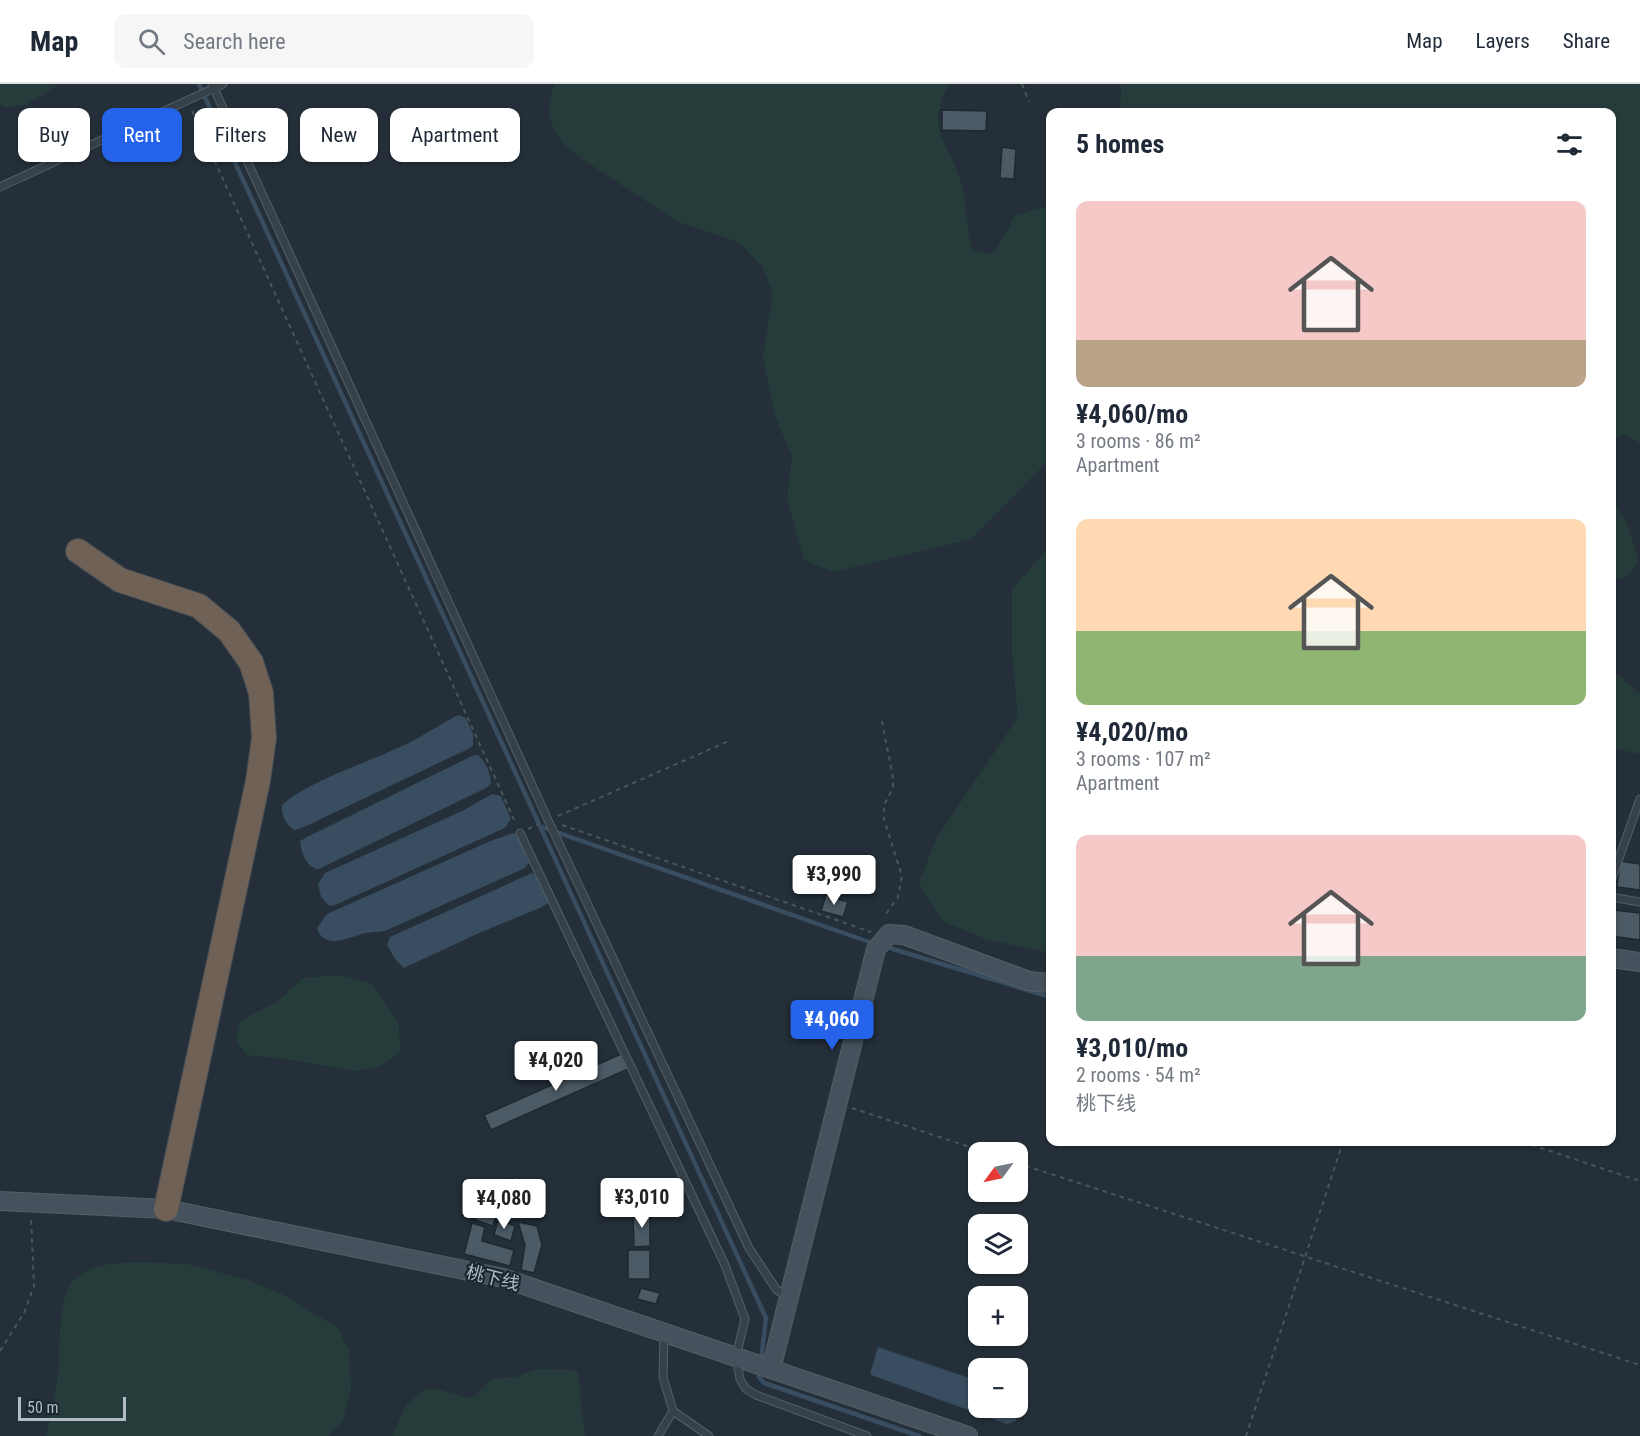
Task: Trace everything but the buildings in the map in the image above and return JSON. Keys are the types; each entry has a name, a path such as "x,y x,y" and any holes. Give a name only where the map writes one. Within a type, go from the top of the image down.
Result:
{"highway":[{"path":"78,551 120,580 199,606 230,631 251,662 261,693 264,738 258,781 166,1209"}],"main road":[{"path":"771,1369 876,949 889,934 904,935 1029,981 1046,983"},
{"path":"1616,959 1640,962"},
{"name":"桃下线","path":"0,1201 166,1209 502,1278 968,1436"}],"lane":[{"path":"0,187 213,86 223,84"},
{"path":"213,86 548,820 749,1248 776,1289 789,1298"},
{"path":"1616,867 1640,799"},
{"path":"520,833 725,1265 745,1319 736,1358 740,1380 746,1389 867,1436"},
{"path":"1616,898 1640,902"},
{"path":"664,1333 663,1377 673,1411 709,1436"},
{"path":"658,1436 673,1411"}],"path":[{"path":"1022,84 1029,102"},
{"path":"187,100 520,833 729,741"},
{"path":"548,820 874,933 889,934 886,914 898,897 902,876 883,816 893,778 882,721"},
{"path":"838,1103 968,1146"},
{"path":"1246,1436 1307,1257 1342,1146"},
{"path":"1535,1146 1640,1180"},
{"path":"1028,1167 1640,1365"},
{"path":"0,1351 24,1313 34,1286 30,1202"}],"green space":[{"path":"0,84 56,84 55,87 26,105 3,107 0,103"},
{"path":"555,84 949,84 942,100 939,124 962,188 972,249 989,254 996,250 1015,216 1046,206 1046,465 972,539 833,572 804,560 787,499 792,456 775,416 763,357 773,293 762,266 739,242 676,221 579,157 564,144 554,130 549,112 551,93"},
{"path":"1119,84 1640,84 1640,443 1624,434 1616,438 1616,108 1120,108 1121,86"},
{"path":"1616,504 1629,528 1639,562 1626,577 1616,579"},
{"path":"1046,551 1046,952 988,940 942,921 919,883 936,839 1018,717 1012,653 1012,589"},
{"path":"1616,673 1640,694 1640,754 1616,749"},
{"path":"338,975 371,983 399,1024 400,1053 381,1066 354,1071 286,1059 247,1055 236,1041 239,1024 277,1002 303,978"},
{"path":"136,1262 187,1264 248,1280 282,1294 338,1328 349,1351 351,1388 343,1421 328,1436 46,1436 57,1381 60,1326 67,1290 72,1282 85,1271 110,1264"},
{"path":"536,1369 574,1370 578,1374 585,1436 392,1436 406,1405 425,1389 437,1389 467,1398 474,1397 492,1379 516,1377"}],"water":[{"path":"458,715 466,718 473,734 473,745 470,748 302,828 294,830 286,823 282,805 293,796 322,780 408,743"},
{"path":"478,755 487,768 491,783 488,787 319,869 311,866 305,859 300,841"},
{"path":"492,794 501,796 511,819 505,828 333,906 328,905 321,897 318,884 325,873 464,810"},
{"path":"513,833 517,835 529,863 525,868 385,931 365,933 338,941 325,939 320,935 317,928 327,914"},
{"path":"532,873 537,876 548,899 548,903 540,908 404,968 395,959 387,945 390,937"},
{"path":"878,1347 968,1378 968,1410 874,1376 870,1374"},
{"path":"990,1418 1017,1418 1016,1421 1007,1424"}],"waterway":[{"path":"199,84 766,1318 761,1360"},
{"path":"542,827 875,944"},
{"path":"883,946 1046,996"},
{"path":"760,1371 759,1377 764,1383 919,1436"}]}
